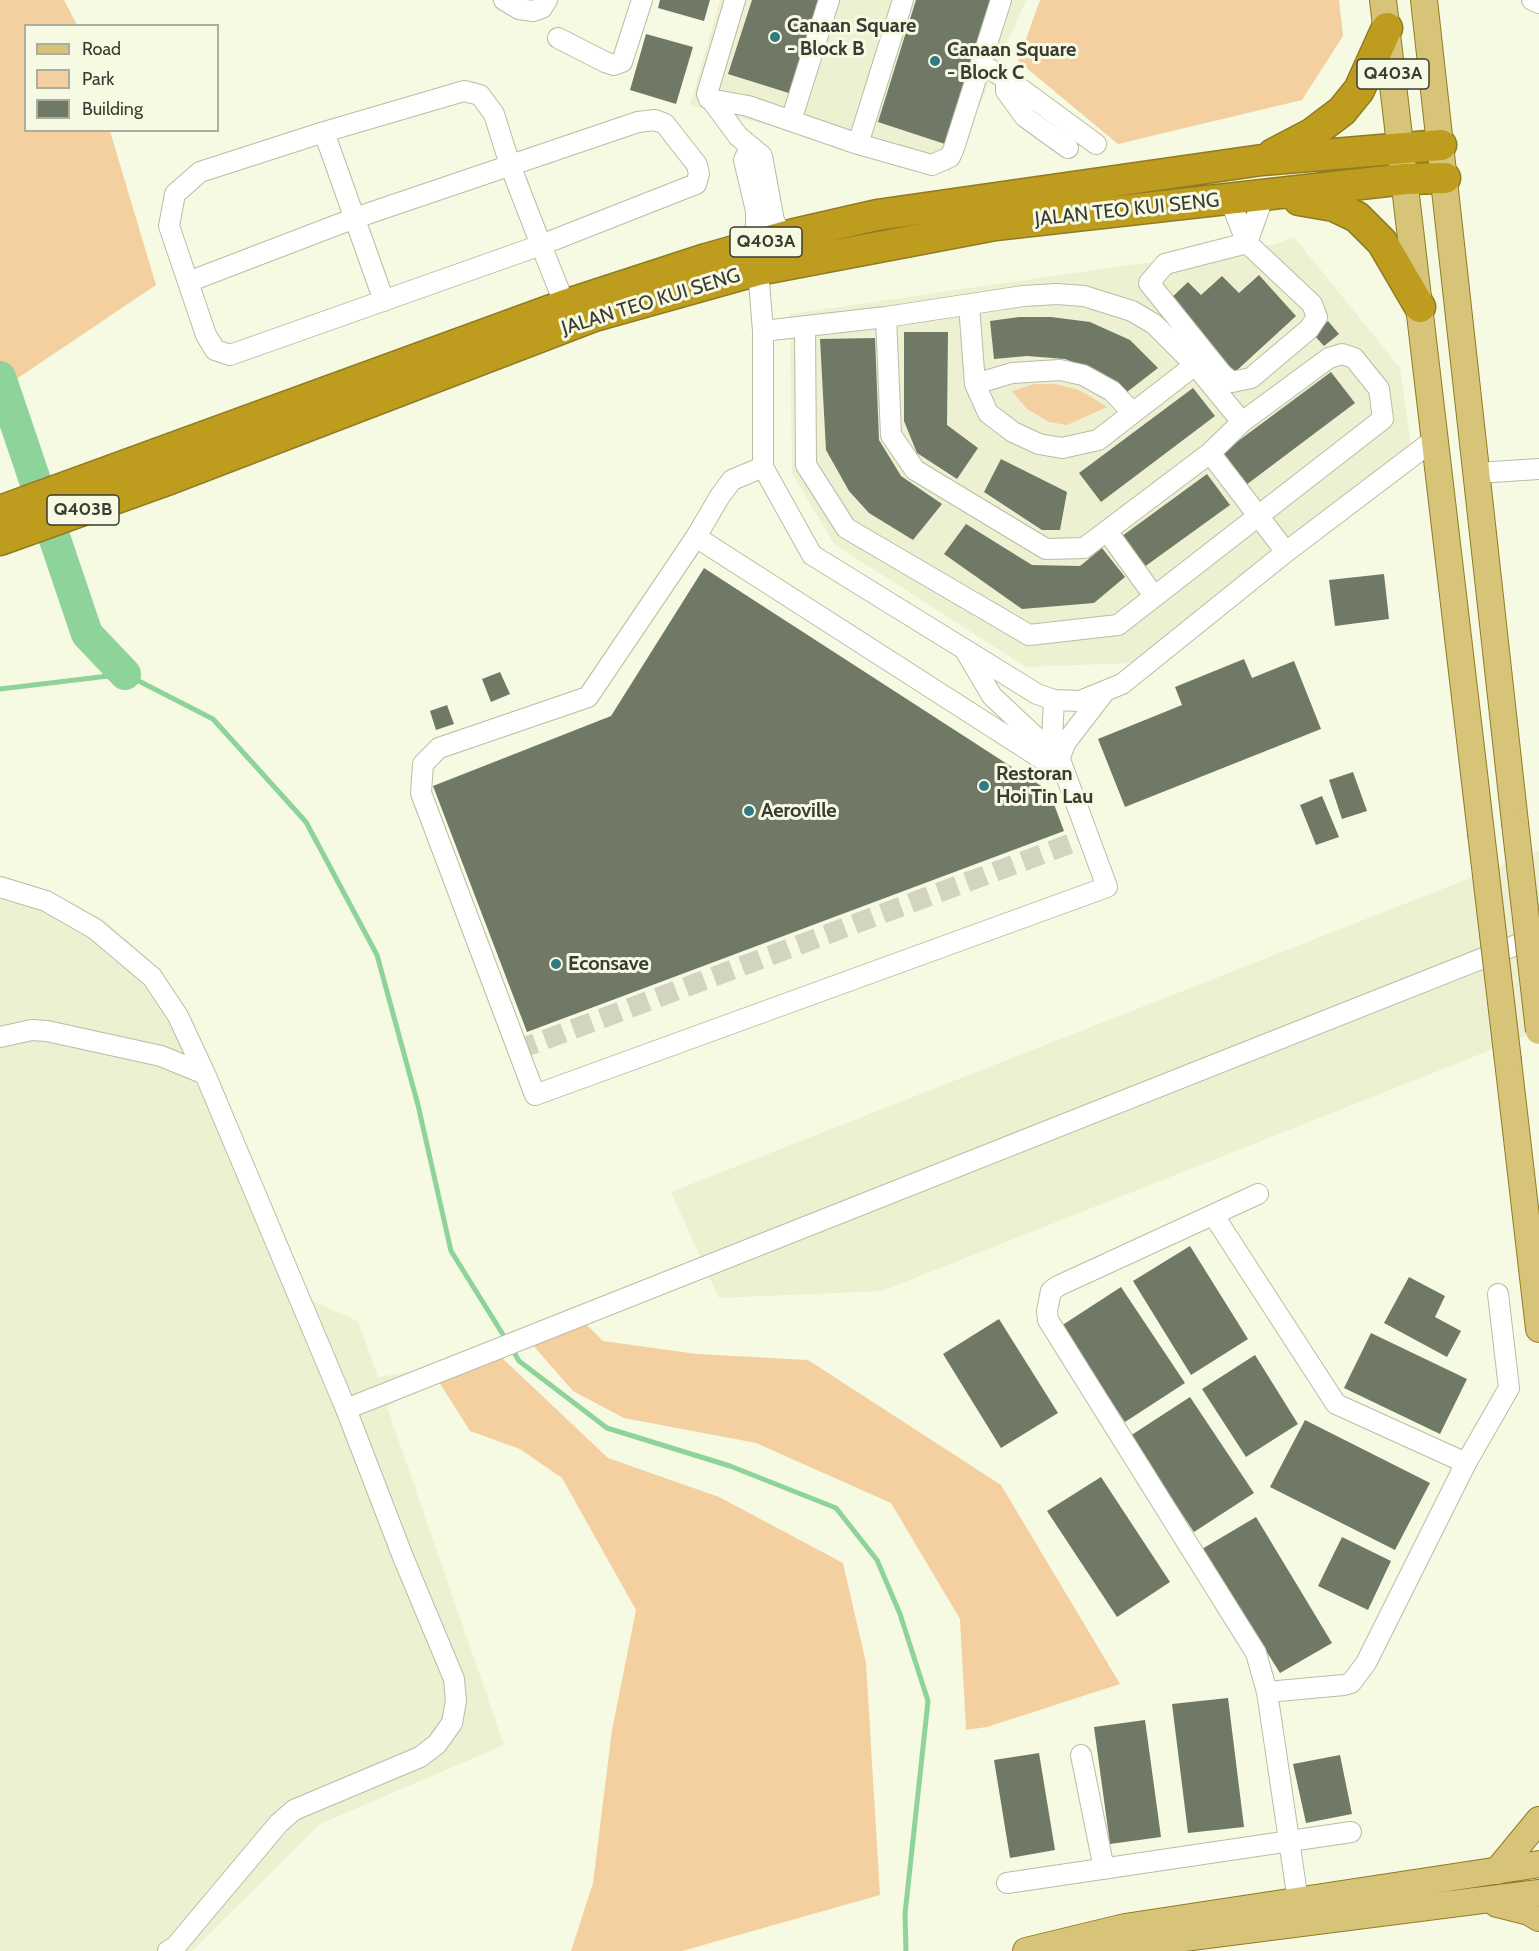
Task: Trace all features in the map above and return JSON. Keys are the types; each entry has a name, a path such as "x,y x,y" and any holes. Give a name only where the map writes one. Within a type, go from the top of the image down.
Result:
{"highway":[{"path":"1262,160 1313,133 1342,111 1359,90 1385,14"},
{"name":"Q403A","path":"1402,148 1441,145"},
{"name":"JALAN TEO KUI SENG","path":"0,511 163,466 594,316 748,260 794,234 877,215 1262,160 1402,148"},
{"name":"Q403B","path":"1405,179 1444,178"},
{"name":"JALAN TEO KUI SENG","path":"0,540 163,466 565,305 748,260 995,225 1405,179"},
{"path":"1264,195 1334,206 1357,217 1382,242 1420,307"}],"main road":[{"path":"1424,0 1539,1031"},
{"name":"Q403A","path":"1385,14 1402,148"},
{"path":"1402,148 1539,1329"},
{"path":"1497,1871 1539,1821"},
{"path":"1026,1951 1125,1927 1539,1864"},
{"path":"1081,1951 1126,1948 1539,1893"},
{"path":"1467,1903 1491,1903 1529,1912 1539,1918"}],"street":[{"path":"504,0 519,9 533,11 542,8 547,0"},
{"path":"558,38 605,62 614,64 621,62 642,0"},
{"path":"708,96 735,0"},
{"path":"791,121 829,0"},
{"path":"858,144 903,0"},
{"path":"708,96 748,106 858,144 932,165 950,157 1001,0"},
{"path":"1532,0 1539,3"},
{"path":"981,64 1006,79 1096,144"},
{"path":"1006,79 1006,91 1025,117 1068,148"},
{"path":"188,282 355,218 510,165 638,122 655,120 665,124 697,165 699,174 696,184 541,246 230,355 215,350 206,335 188,282 169,226 175,194 200,172 324,132 464,91 480,95 494,114 510,165 541,246 565,305"},
{"path":"708,96 750,148 762,156 774,221 780,231 794,234"},
{"path":"324,132 384,301"},
{"path":"750,148 744,160 756,211 756,229 748,260 763,331 763,467 812,555 1037,694 1054,700 1080,701 1103,694 1122,684 1286,552 1435,439"},
{"path":"1247,243 1264,195"},
{"path":"1229,198 1247,243 1312,304 1317,317 1309,329 1251,378 1232,382 1222,374 1149,283 1165,264 1247,243"},
{"path":"763,331 886,317 1023,296 1057,294 1084,296 1132,311 1154,324 1195,364 1242,422"},
{"path":"969,305 975,384 988,413 1013,432 1039,444 1062,448 1098,440 1195,364"},
{"path":"805,326 806,465 846,528 1029,635 1118,625 1383,419 1379,389 1354,358 1342,354 1329,358 1242,422 1210,453 1084,548 1046,549 915,470 891,435 886,317"},
{"path":"975,384 1012,373 1060,370 1083,375 1112,391 1133,413"},
{"path":"1210,453 1286,552"},
{"path":"763,467 732,480 588,697 439,748 423,765 421,793 535,1095 1107,887 1052,738 1054,700"},
{"path":"1477,473 1539,469"},
{"path":"1107,531 1154,596"},
{"path":"696,537 1061,766"},
{"path":"965,650 992,696 1061,766"},
{"path":"1061,766 1066,742 1103,694"},
{"path":"0,887 46,901 95,929 152,977 178,1016 205,1074 346,1409 403,1557 454,1679 456,1701 452,1723 437,1744 420,1757 294,1810 279,1823 175,1947 168,1951"},
{"path":"346,1409 1539,936"},
{"path":"0,1037 32,1030 47,1031 161,1056 205,1074"},
{"path":"1258,1194 1058,1286 1051,1291 1047,1311 1048,1320 1256,1653 1267,1692 1298,1901 1344,1918"},
{"path":"1214,1216 1336,1404 1466,1463"},
{"path":"1267,1692 1344,1685 1358,1676 1466,1463 1509,1388 1498,1294"},
{"path":"1081,1755 1104,1869"},
{"path":"1007,1883 1350,1832"},
{"path":"1288,1841 1304,1877 1324,1897"}],"shaded area":[{"path":"720,0 1026,0 950,172 690,105"},
{"path":"1294,237 1400,368 1411,445 1131,663 1026,667 834,544 792,473 790,314 1276,244"},
{"path":"1539,851 1539,1031 882,1291 719,1298 708,1275 437,1379 387,1407 504,1745 320,1824 192,1951 0,1951 0,875 50,891 103,919 161,970 215,1070 312,1301 358,1321 378,1377 429,1369 702,1261 671,1192"}],"green space":[{"path":"0,0 64,0 76,24 24,24 24,132 110,132 156,285 0,390"},
{"path":"1040,0 1339,0 1343,36 1302,100 1118,144 1018,61"},
{"path":"1034,384 1055,384 1079,390 1107,407 1067,425 1049,422 1027,409 1012,391"},
{"path":"584,1322 603,1341 697,1354 808,1360 1001,1485 1120,1684 987,1727 966,1730 960,1619 891,1503 756,1443 624,1418 573,1391 531,1343"},
{"path":"499,1355 608,1458 719,1497 843,1563 866,1663 880,1895 682,1951 571,1951 593,1883 612,1730 636,1610 562,1478 520,1449 470,1431 437,1379"}],"building":[{"path":"660,0 710,0 704,21 658,8"},
{"name":"Canaan Square - Block B","path":"752,0 822,0 792,94 728,74"},
{"name":"Canaan Square - Block C","path":"916,0 991,0 948,145 878,122"},
{"path":"646,34 693,47 676,104 630,90"},
{"path":"1259,275 1296,316 1235,372 1168,301 1188,282 1201,295 1222,276 1239,293"},
{"path":"1019,317 1051,317 1090,322 1130,340 1158,368 1127,392 1097,371 1065,359 1027,356 994,359 990,321"},
{"path":"1328,321 1339,334 1324,346 1313,334"},
{"path":"904,332 948,332 947,425 978,448 957,479 917,453 904,421"},
{"path":"875,338 879,440 901,476 942,504 913,540 869,513 849,491 826,450 820,339"},
{"path":"1331,372 1355,403 1242,488 1218,456"},
{"path":"1193,388 1215,416 1101,502 1079,473"},
{"path":"1001,459 1067,492 1060,530 1042,530 984,492"},
{"path":"1207,474 1230,505 1140,570 1118,539"},
{"path":"966,524 1032,565 1080,566 1102,548 1125,577 1094,603 1022,609 944,554"},
{"name":"Aeroville","path":"704,568 1049,791 1064,831 527,1032 433,786 611,716"},
{"path":"1384,574 1389,619 1335,626 1329,580"},
{"path":"1244,659 1252,678 1294,661 1321,729 1125,807 1098,739 1182,705 1175,687"},
{"path":"500,672 510,694 491,702 482,679"},
{"path":"447,705 454,724 436,730 430,711"},
{"path":"1353,772 1367,811 1342,819 1329,780"},
{"path":"1322,796 1339,837 1316,845 1300,805"},
{"path":"1190,1246 1248,1339 1191,1375 1133,1281"},
{"path":"1409,1277 1445,1296 1435,1317 1461,1331 1447,1357 1384,1323"},
{"path":"1121,1287 1185,1383 1125,1422 1061,1326"},
{"path":"999,1319 1058,1413 1001,1448 943,1354"},
{"path":"1371,1333 1467,1379 1440,1434 1344,1388"},
{"path":"1255,1355 1298,1424 1246,1457 1202,1389"},
{"path":"1190,1397 1254,1493 1194,1532 1130,1436"},
{"path":"1305,1420 1430,1483 1395,1550 1270,1487"},
{"path":"1101,1477 1170,1582 1117,1617 1047,1511"},
{"path":"1256,1517 1332,1643 1280,1673 1202,1549"},
{"path":"1342,1537 1391,1561 1368,1610 1318,1586"},
{"path":"1228,1698 1244,1827 1188,1833 1172,1704"},
{"path":"1145,1720 1161,1837 1110,1844 1094,1727"},
{"path":"1039,1753 1055,1850 1010,1858 994,1760"},
{"path":"1340,1755 1352,1814 1306,1823 1293,1764"}],"waterway":[{"path":"0,377 87,634 125,674"},
{"path":"0,689 125,674 213,719 306,822 377,955 418,1105 451,1251 507,1341"},
{"path":"512,1349 519,1361 607,1428 730,1466 836,1508 877,1560 900,1614 928,1701 905,1914 906,1951"}],"tunnel":[{"path":"517,1050 1088,837"}],"place":[{"name":"Canaan Square - Block B","path":"775,37"},
{"name":"Canaan Square - Block C","path":"935,61"},
{"name":"Restoran Hoi Tin Lau","path":"984,786"},
{"name":"Aeroville","path":"749,811"},
{"name":"Econsave","path":"556,964"}]}
